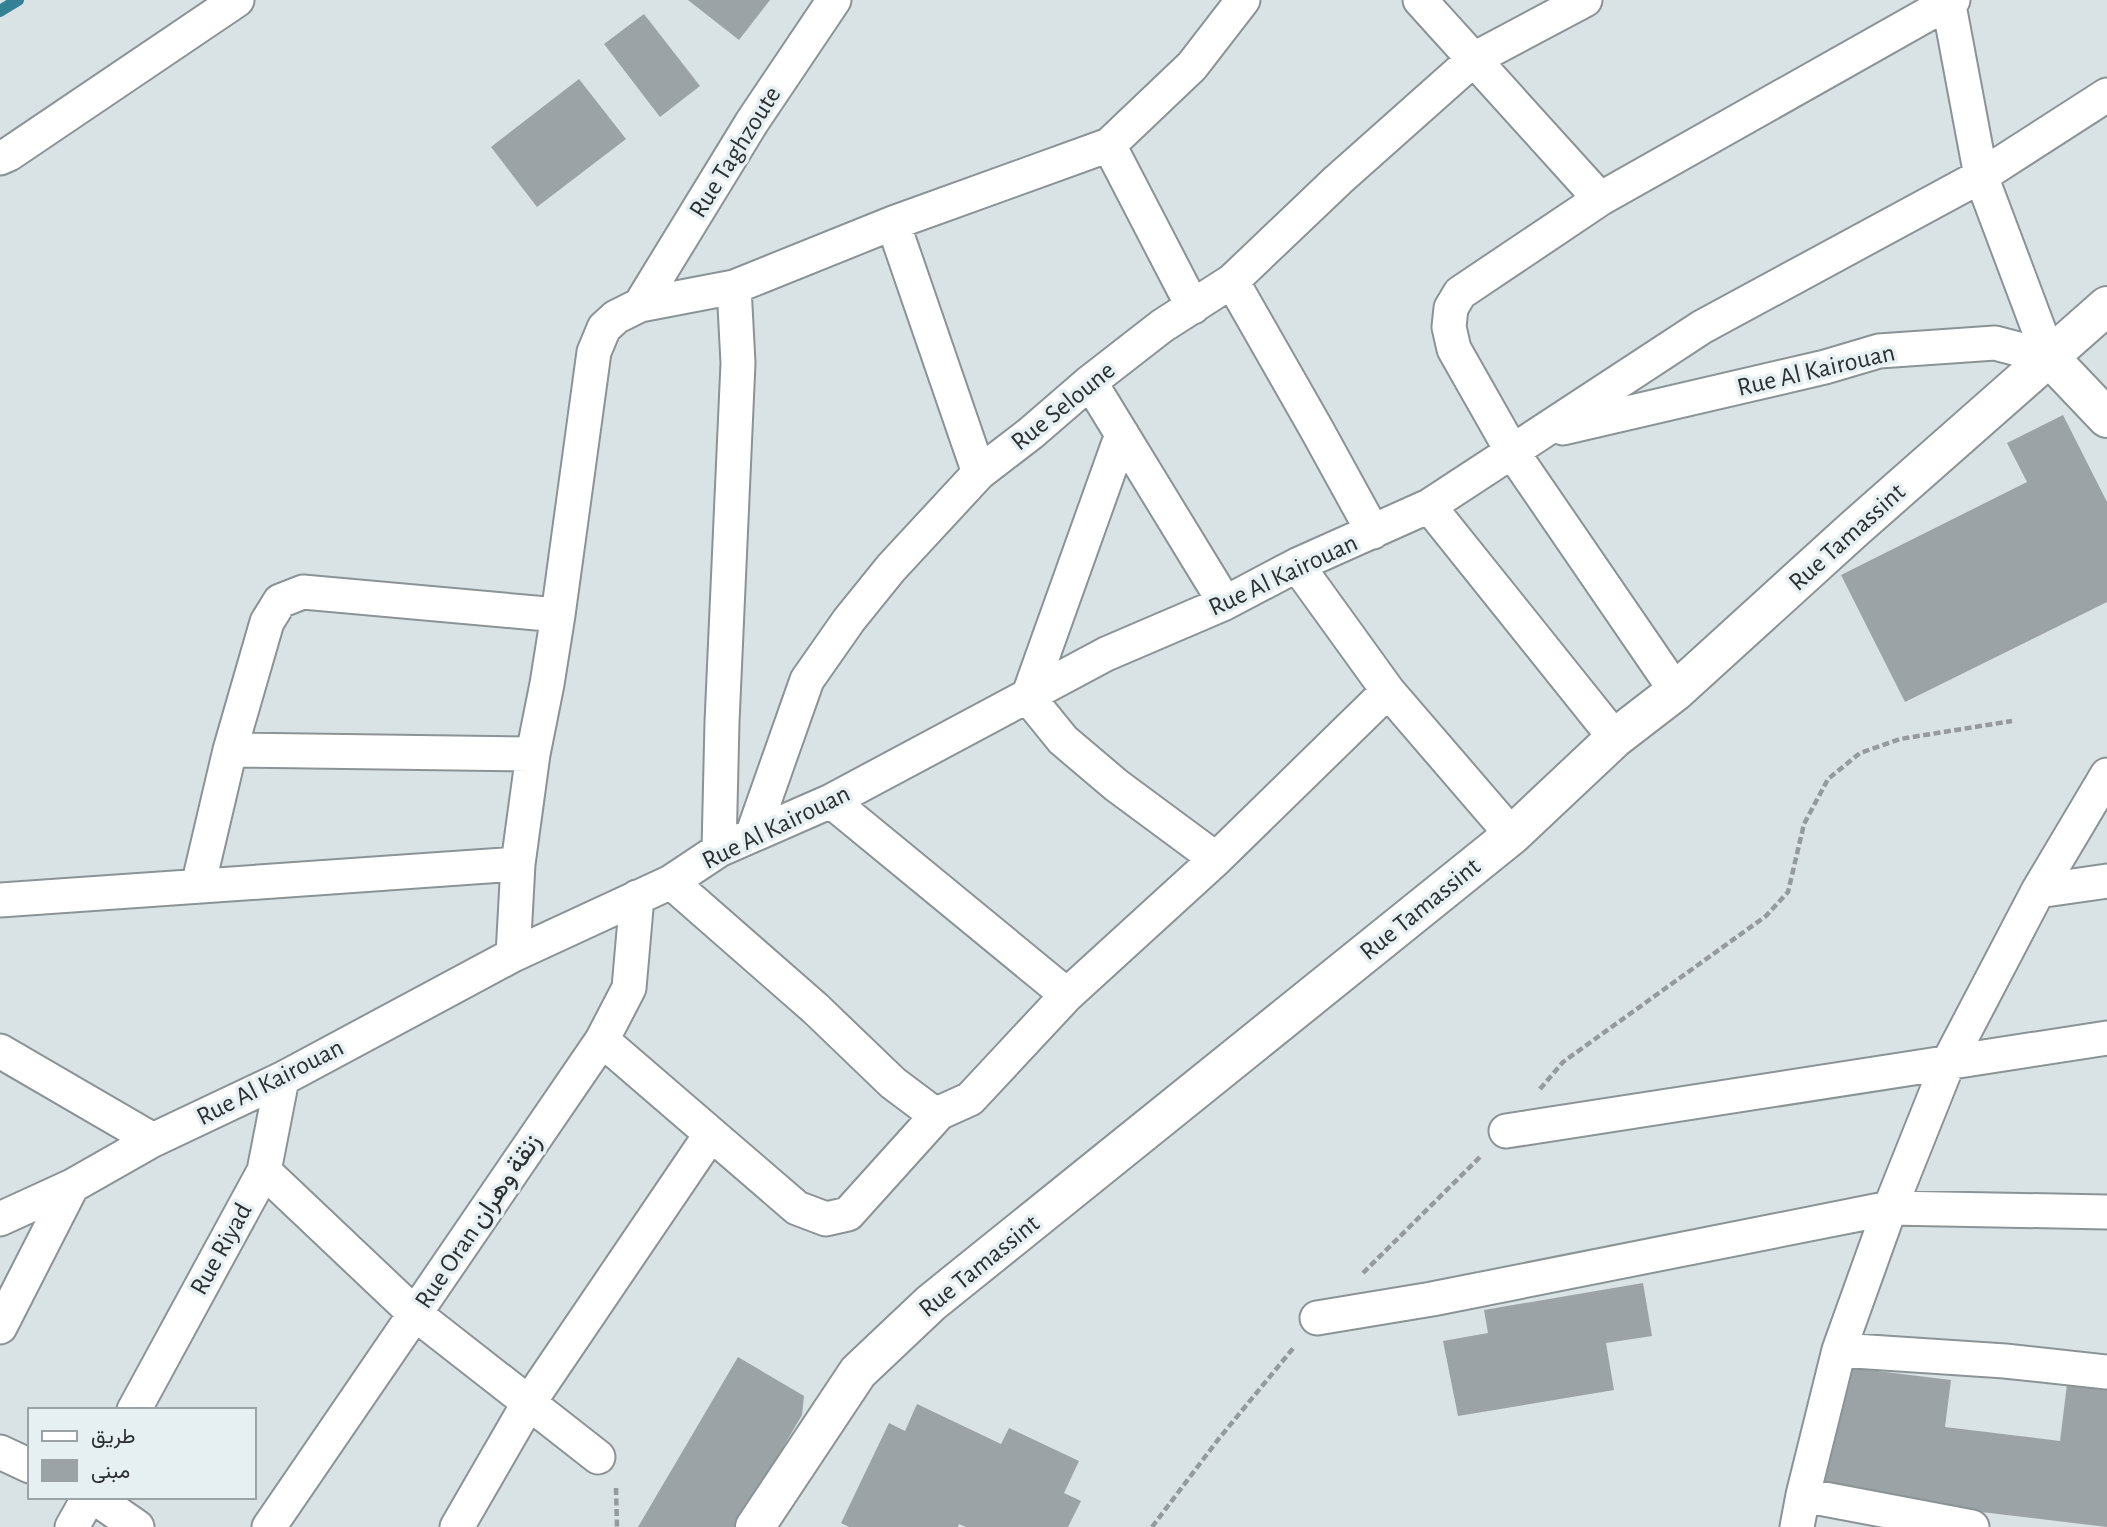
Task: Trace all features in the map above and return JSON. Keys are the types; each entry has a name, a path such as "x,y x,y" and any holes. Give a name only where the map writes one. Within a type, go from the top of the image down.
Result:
{"main road":[{"name":"Rue Tamassint","path":"755,1527 858,1371 931,1303 1512,835 1615,738 1676,691 1853,530 2107,306"},
{"path":"2049,357 2107,418"}],"street":[{"path":"0,158 237,0"},
{"name":"Rue Taghzoute","path":"640,305 752,122 834,0"},
{"path":"513,955 518,864 533,754 558,614 594,352 604,328 616,317 640,305 734,287 892,223 1109,145 1192,66 1243,0"},
{"path":"1420,0 1600,200"},
{"name":"Rue Seloune","path":"753,834 807,680 849,620 891,568 979,473 1162,326 1232,281 1338,180 1474,59 1585,0"},
{"path":"1676,691 1513,453 1454,349 1449,327 1451,308 1460,293 1600,200 1950,1 1981,176 2049,357"},
{"name":"Rue Al Kairouan","path":"0,1219 72,1186 153,1140 282,1079 513,955 671,882 719,850 831,801 1106,654 1225,603 1297,565 1429,506 1702,327 1981,176 2107,95"},
{"path":"1109,145 1193,307"},
{"path":"892,223 979,473"},
{"path":"1232,281 1318,429 1373,532"},
{"path":"719,850 738,363 734,287"},
{"name":"Rue Al Kairouan","path":"1544,432 1825,367 1879,351 1995,343 2049,357"},
{"path":"1090,382 1225,603"},
{"path":"1122,434 1028,697 1063,740 1116,785 1216,859"},
{"path":"1429,506 1615,738"},
{"path":"1297,565 1388,691 1512,835"},
{"path":"198,886 230,750 267,622 280,601 303,592 558,614"},
{"path":"602,1040 797,1208 826,1219 848,1214 939,1113 970,1099 1067,995 1216,859 1388,691"},
{"path":"230,750 533,754"},
{"path":"1972,1527 1800,1511 1839,1350 1890,1208 1948,1063 2038,891 2107,775"},
{"path":"831,801 1067,995"},
{"path":"0,900 518,864"},
{"path":"2038,891 2107,881"},
{"path":"671,882 816,1009 893,1083 929,1110 939,1113"},
{"name":"Rue Oran زنقة وهران","path":"269,1527 602,1040 629,988 637,897"},
{"path":"1506,1131 2107,1038"},
{"path":"0,1051 153,1140"},
{"name":"Rue Riyad","path":"135,1408 264,1171 282,1079"},
{"path":"457,1527 528,1404 711,1134"},
{"path":"264,1171 414,1313 598,1457"},
{"path":"0,1327 72,1186"},
{"path":"1317,1318 1432,1299 1890,1208 2107,1212"},
{"path":"1839,1350 2005,1361 2107,1372"},
{"path":"0,1452 28,1465"},
{"path":"72,1527 91,1499"},
{"path":"95,1499 137,1527"}],"building":[{"path":"688,0 770,0 739,40"},
{"path":"644,14 700,86 660,117 604,44"},
{"path":"579,79 626,139 537,207 491,147"},
{"path":"2063,415 2107,502 2107,602 1905,702 1841,575 2027,482 2007,443"},
{"path":"1643,1283 1652,1336 1606,1343 1614,1390 1458,1416 1443,1341 1488,1333 1484,1310"},
{"path":"738,1357 804,1396 802,1415 736,1527 638,1527"},
{"path":"1853,1368 1951,1380 1945,1427 2060,1441 2068,1376 2107,1381 2107,1527 1812,1492"},
{"path":"917,1404 1001,1444 1009,1428 1079,1461 1064,1493 1081,1501 1068,1527 966,1527 959,1524 958,1527 849,1527 841,1523 889,1423 905,1431"}],"waterway":[{"path":"0,11 18,0"}]}
